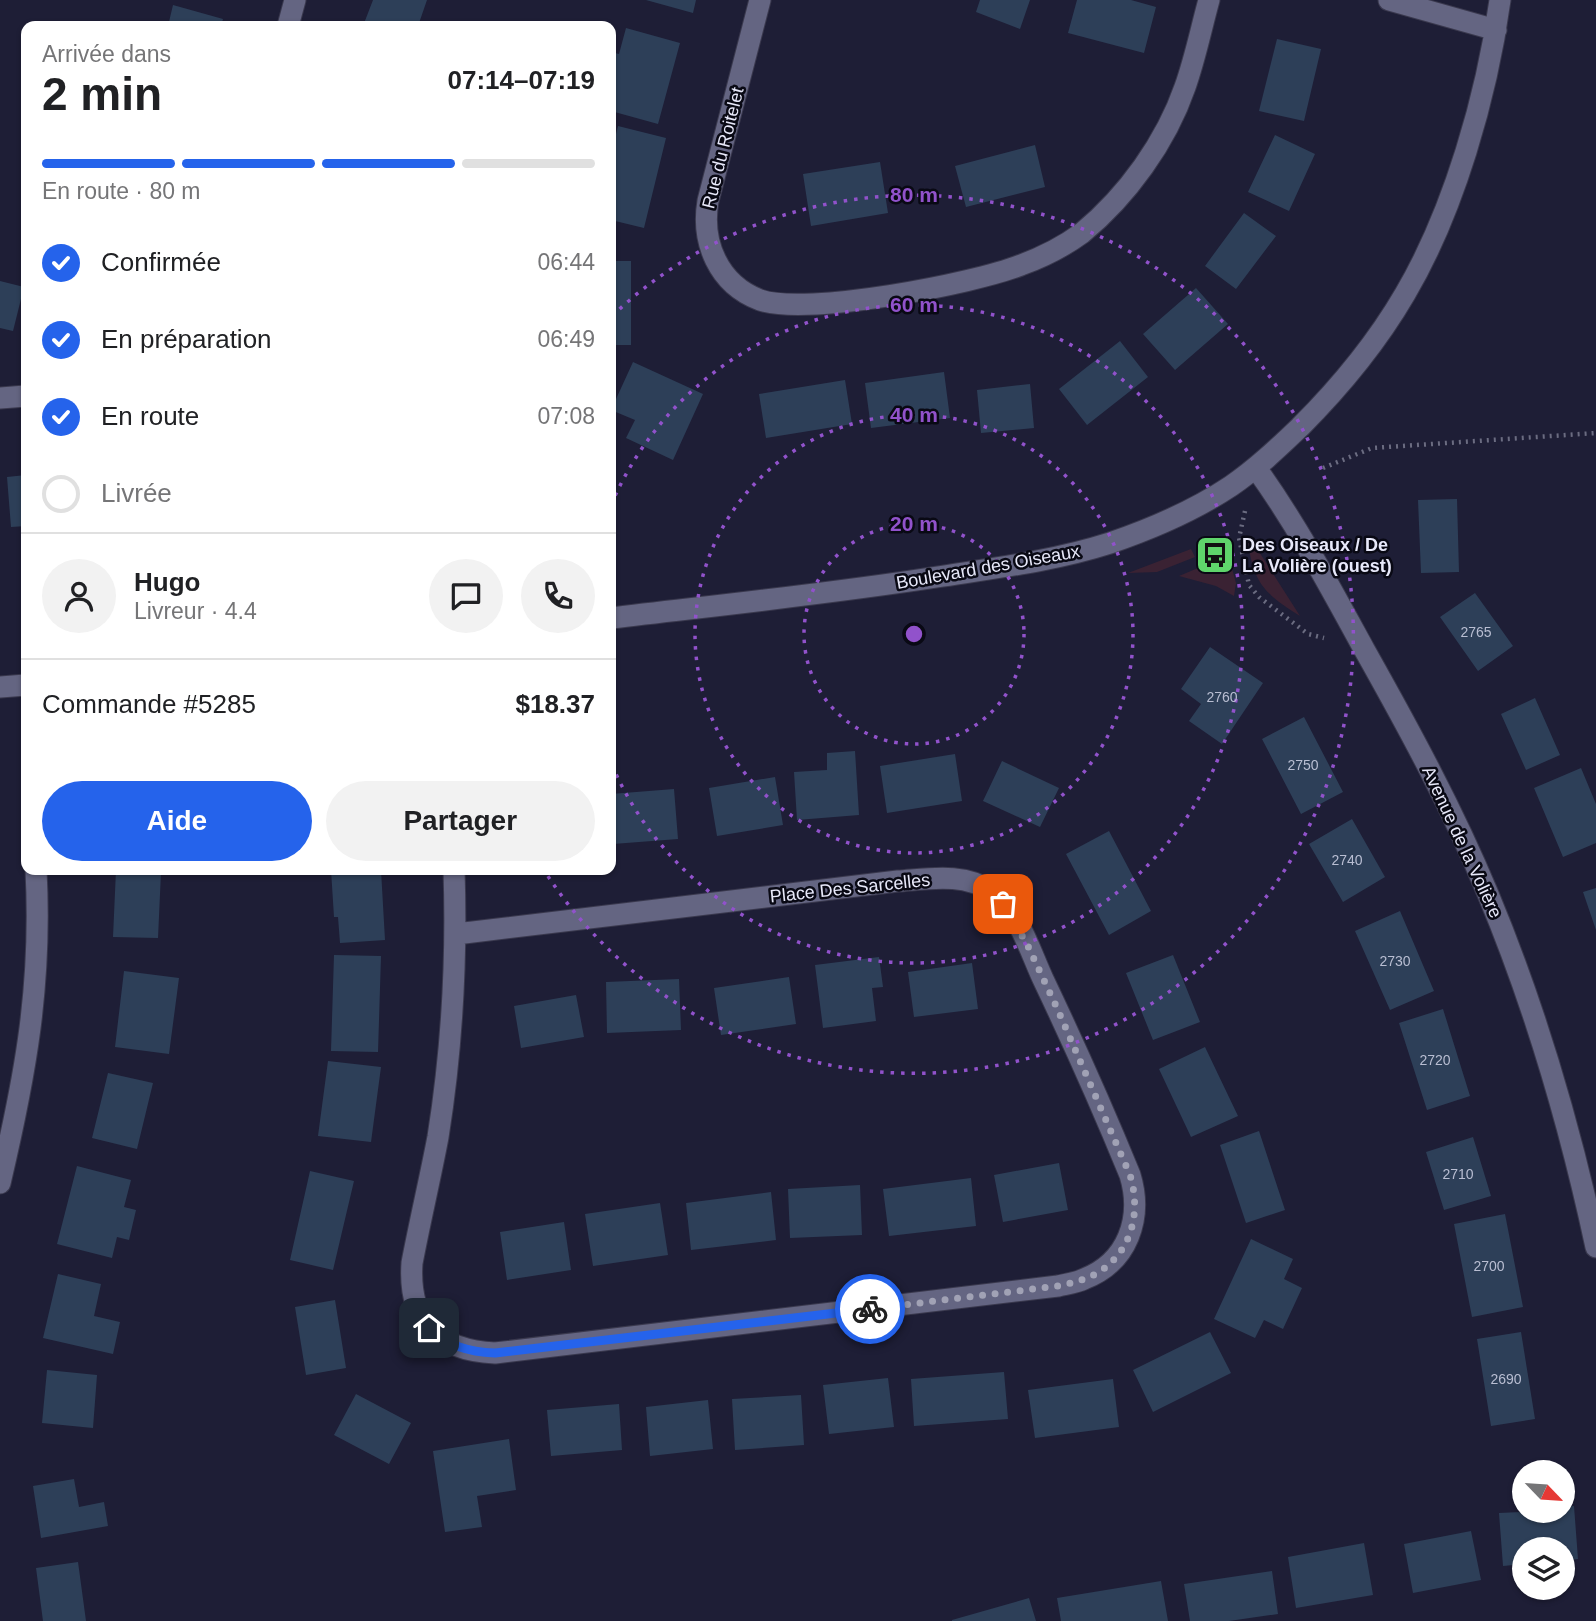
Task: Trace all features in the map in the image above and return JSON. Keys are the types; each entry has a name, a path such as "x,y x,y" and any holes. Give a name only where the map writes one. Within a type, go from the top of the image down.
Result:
{"street":[{"path":"289,21 295,0"},
{"name":"Rue du Roitelet","path":"760,0 708,201 706,230 712,255 727,278 747,294 772,303 804,305 980,278 1019,266 1065,246 1102,214 1142,168 1161,139 1185,86 1209,0"},
{"path":"1389,0 1496,30"},
{"name":"Boulevard des Oiseaux","path":"616,617 853,590 1014,566 1088,549 1137,533 1228,488 1256,468 1311,416 1348,374 1406,293 1427,251 1455,181 1482,92 1500,0"},
{"name":"Boulevard des Oiseaux","path":"1496,30 1507,0"},
{"path":"0,398 21,396"},
{"name":"Avenue de la Volière","path":"1256,468 1314,558 1390,694 1448,808 1488,895 1550,1063 1572,1139 1596,1247"},
{"path":"0,687 21,689"},
{"path":"0,1183 24,1077 33,1015 38,927 36,875"},
{"name":"Place Des Sarcelles","path":"454,875 456,934 445,1085 438,1138 412,1263 411,1282 413,1297 429,1328 458,1348 495,1353 1058,1286 1084,1280 1101,1271 1123,1247 1132,1229 1136,1195 1130,1175 1073,1042 1012,915 994,893 980,884 941,878 898,881 456,934"}],"path":[{"path":"1323,468 1372,448 1596,433"},
{"path":"1238,538 1249,585 1259,597 1308,634"}],"shaded area":[{"path":"1248,541 1256,547 1300,616 1269,594 1263,586 1253,567"},
{"path":"1191,549 1195,557 1157,572 1128,573"},
{"path":"1210,563 1213,570 1231,565 1236,583 1234,596 1216,586 1179,576"}],"building":[{"path":"373,0 427,0 420,21 365,21"},
{"path":"646,0 696,0 693,13"},
{"path":"980,0 1030,0 1020,29 976,12"},
{"path":"1077,0 1131,0 1156,7 1144,53 1068,33"},
{"path":"173,5 223,19 222,21 169,21"},
{"path":"626,28 680,43 658,124 616,112 616,53 619,54"},
{"path":"1277,39 1321,49 1304,121 1259,111"},
{"path":"618,126 666,138 644,228 616,221"},
{"path":"1275,135 1315,154 1289,211 1248,192"},
{"path":"1035,145 1045,187 966,207 955,166"},
{"path":"880,162 888,213 811,226 803,174"},
{"path":"1244,213 1276,236 1236,289 1205,266"},
{"path":"616,261 631,261 631,345 616,345"},
{"path":"0,281 21,286 21,299 13,331 0,328"},
{"path":"1196,288 1228,324 1175,370 1143,334"},
{"path":"1120,341 1148,377 1087,425 1059,389"},
{"path":"633,362 703,394 673,460 626,438 635,420 616,412 616,399"},
{"path":"944,372 950,418 871,428 865,383"},
{"path":"845,380 852,424 766,438 759,394"},
{"path":"1030,384 1034,428 981,433 977,390"},
{"path":"21,476 21,526 11,527 7,477"},
{"path":"1457,499 1459,572 1421,573 1418,500"},
{"path":"1475,593 1513,646 1478,671 1440,617"},
{"path":"1210,647 1263,683 1222,744 1189,721 1201,704 1181,689"},
{"path":"1535,698 1560,755 1526,770 1501,714"},
{"path":"1304,717 1343,792 1301,814 1262,739"},
{"path":"855,751 859,815 797,820 794,772 827,770 827,753"},
{"path":"955,754 962,801 887,813 880,766"},
{"path":"1002,761 1059,788 1040,827 983,801"},
{"path":"1581,768 1596,804 1596,843 1563,857 1534,788"},
{"path":"775,777 783,825 717,836 709,788"},
{"path":"674,789 678,839 616,844 616,794"},
{"path":"1352,819 1385,877 1343,902 1309,844"},
{"path":"1109,831 1151,911 1109,935 1066,854"},
{"path":"116,875 161,875 158,938 113,937"},
{"path":"331,875 381,875 385,940 340,943 338,917 334,917"},
{"path":"1596,888 1596,930 1583,892"},
{"path":"1400,911 1434,991 1390,1010 1355,931"},
{"path":"334,955 381,956 378,1052 331,1051"},
{"path":"1173,955 1200,1022 1153,1040 1126,973"},
{"path":"879,957 883,987 872,988 876,1021 823,1028 815,965"},
{"path":"972,963 978,1009 914,1017 908,972"},
{"path":"124,971 179,978 169,1054 115,1047"},
{"path":"789,977 796,1024 721,1035 714,988"},
{"path":"679,979 681,1030 607,1033 606,982"},
{"path":"576,995 584,1037 521,1048 514,1006"},
{"path":"1443,1009 1470,1096 1427,1110 1399,1023"},
{"path":"1205,1047 1238,1116 1191,1137 1159,1069"},
{"path":"328,1061 381,1067 371,1142 318,1136"},
{"path":"108,1073 153,1083 137,1149 92,1138"},
{"path":"1259,1131 1285,1210 1246,1223 1220,1145"},
{"path":"1473,1137 1491,1196 1444,1210 1426,1152"},
{"path":"1059,1163 1068,1210 1003,1222 994,1175"},
{"path":"77,1166 131,1180 124,1207 136,1210 129,1240 117,1237 112,1258 57,1244"},
{"path":"310,1171 354,1181 333,1270 290,1260"},
{"path":"971,1178 976,1226 889,1236 883,1189"},
{"path":"860,1185 862,1235 790,1238 788,1189"},
{"path":"771,1192 776,1240 691,1250 686,1203"},
{"path":"660,1203 668,1255 593,1266 585,1214"},
{"path":"1505,1214 1523,1307 1472,1317 1454,1224"},
{"path":"564,1222 571,1270 507,1280 500,1232"},
{"path":"1251,1239 1293,1259 1284,1279 1302,1288 1283,1329 1264,1320 1255,1338 1214,1319"},
{"path":"58,1274 101,1284 94,1316 120,1322 113,1354 43,1338"},
{"path":"335,1300 346,1368 306,1375 295,1307"},
{"path":"1210,1332 1231,1373 1153,1412 1133,1370"},
{"path":"1521,1332 1535,1419 1491,1426 1477,1339"},
{"path":"47,1370 97,1375 93,1428 42,1423"},
{"path":"1004,1372 1008,1419 914,1426 911,1379"},
{"path":"888,1378 894,1427 829,1434 823,1385"},
{"path":"1113,1379 1119,1427 1035,1438 1028,1390"},
{"path":"356,1394 411,1423 389,1464 334,1435"},
{"path":"801,1395 804,1445 735,1450 732,1399"},
{"path":"708,1400 713,1449 650,1456 646,1407"},
{"path":"619,1404 622,1450 551,1456 547,1410"},
{"path":"509,1439 516,1490 477,1496 482,1527 445,1532 433,1451"},
{"path":"74,1479 79,1507 104,1502 108,1526 41,1538 33,1486"},
{"path":"1512,1512 1512,1523 1575,1523 1575,1519 1578,1559 1575,1559 1575,1537 1512,1537 1512,1565 1503,1566 1499,1513"},
{"path":"1471,1531 1481,1580 1413,1593 1404,1544"},
{"path":"1364,1543 1373,1595 1296,1608 1288,1557"},
{"path":"78,1562 86,1621 43,1621 36,1568"},
{"path":"1272,1571 1278,1614 1229,1621 1190,1621 1184,1584"},
{"path":"1161,1581 1168,1621 1061,1621 1057,1598"},
{"path":"1029,1598 1036,1621 952,1621 952,1620"}],"way so far":[{"path":"870,1309 1058,1286 1084,1280 1112,1261 1132,1229 1136,1195 1130,1175 1073,1042 1027,944 1003,904"}],"place":[{"name":"Des Oiseaux / De La Volière (ouest)","path":"1215,555"}],"route":[{"path":"429,1328 458,1348 495,1353 870,1309"}]}
